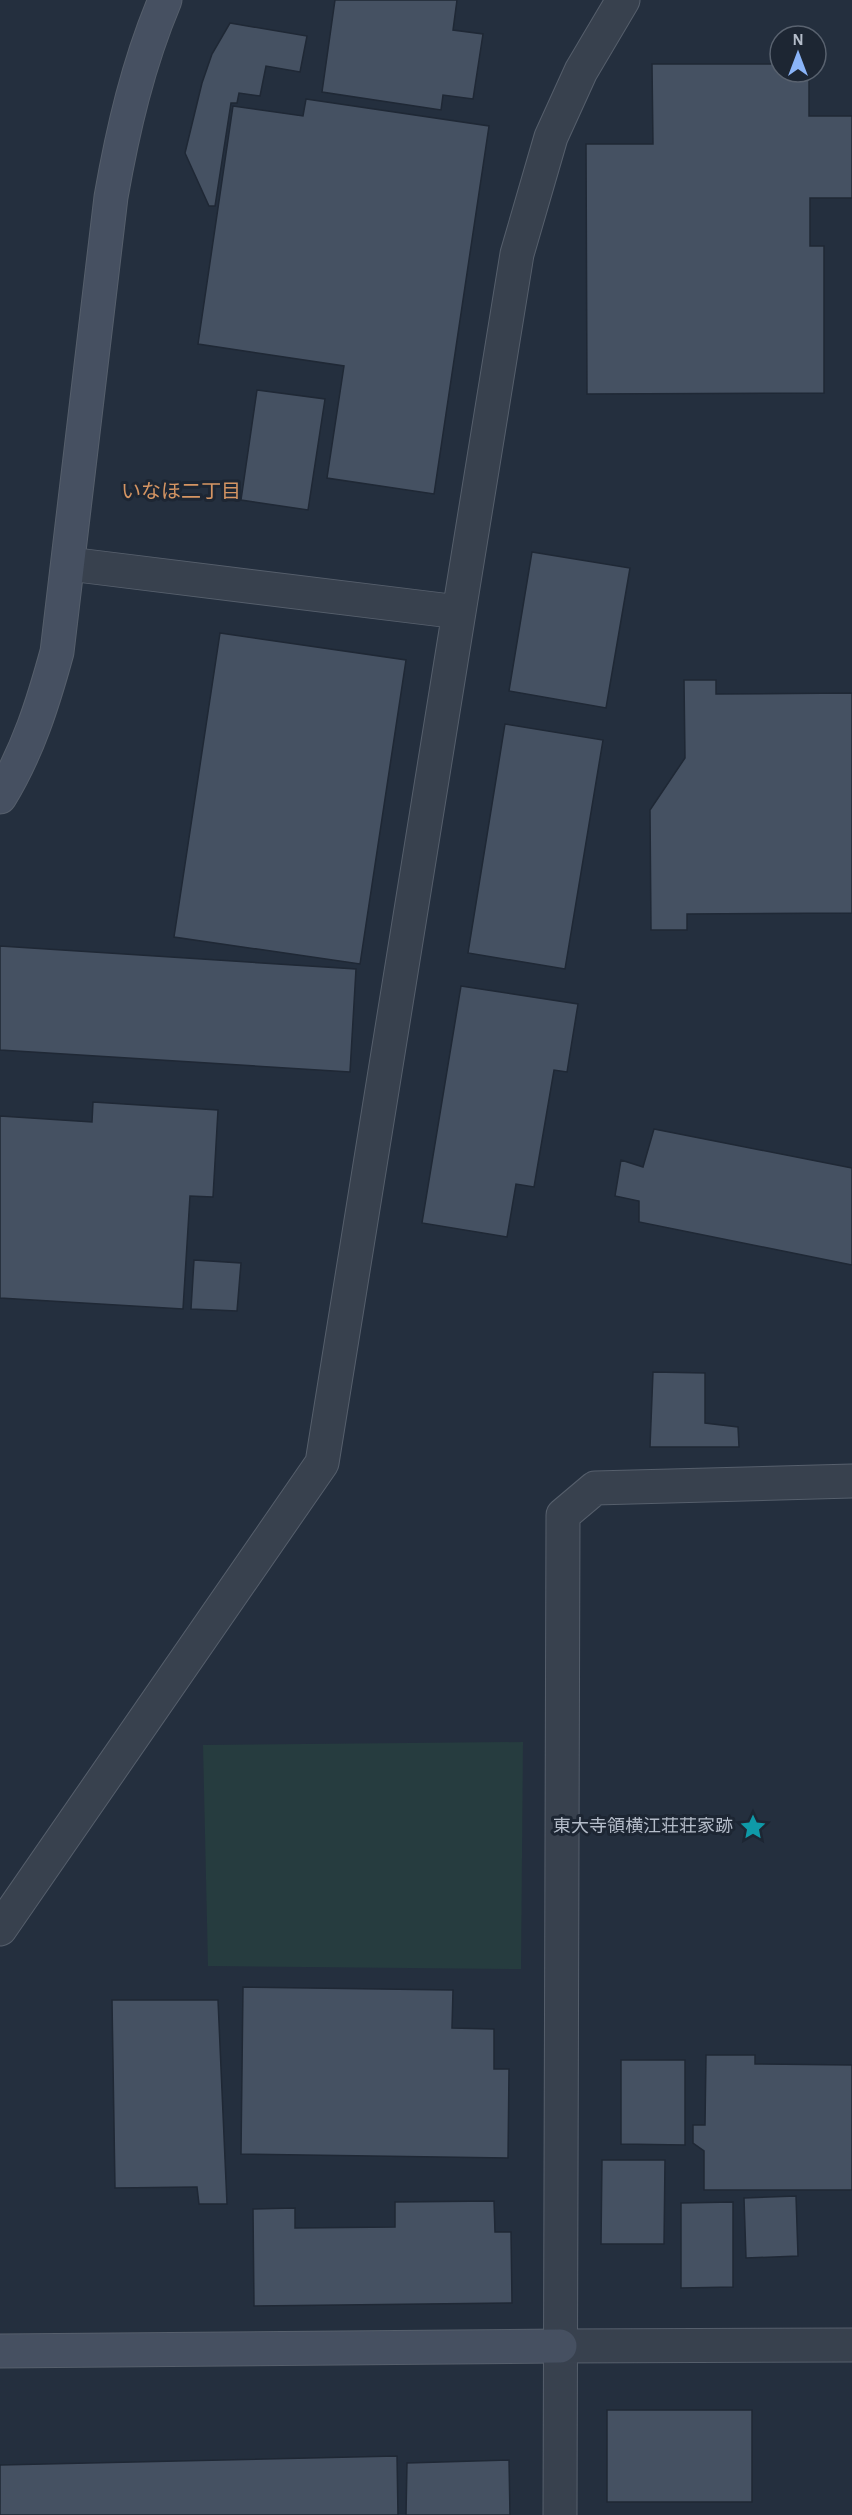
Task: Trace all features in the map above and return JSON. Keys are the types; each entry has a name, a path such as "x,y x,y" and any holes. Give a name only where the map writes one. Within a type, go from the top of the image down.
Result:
{"street":[{"path":"0,796 30,740 57,652 113,186 136,82 165,0"},
{"path":"0,1929 322,1463 517,254 551,137 581,71 623,0"},
{"path":"69,564 459,612"},
{"path":"560,2515 562,1515 596,1488 852,1480"},
{"path":"0,2351 852,2345"}],"green space":[{"path":"523,1742 521,1969 208,1966 203,1745"}],"building":[{"path":"335,0 457,0 453,30 483,34 473,99 443,95 441,110 322,92"},
{"path":"230,23 307,36 300,72 266,66 260,96 239,93 237,103 231,103 215,206 209,206 185,153 202,83 212,54"},
{"path":"652,64 768,64 768,84 809,84 809,116 852,116 852,198 810,198 810,246 824,246 824,393 587,394 586,144 653,144"},
{"path":"306,99 489,126 434,494 327,478 344,366 198,344 233,106 303,116"},
{"path":"257,390 325,399 308,510 241,500"},
{"path":"532,552 630,568 606,708 509,691"},
{"path":"220,633 406,660 360,964 174,937"},
{"path":"684,680 716,680 716,694 852,693 852,913 687,914 687,930 651,930 650,810 685,758"},
{"path":"505,724 603,740 565,969 468,953"},
{"path":"0,946 356,969 350,1072 0,1050"},
{"path":"461,986 578,1004 567,1072 554,1070 534,1187 516,1184 507,1237 422,1223"},
{"path":"93,1102 218,1110 213,1197 190,1196 183,1309 0,1298 0,1116 92,1122"},
{"path":"654,1129 852,1168 852,1265 639,1222 639,1201 615,1196 621,1160 643,1167"},
{"path":"194,1260 241,1263 237,1311 191,1309"},
{"path":"653,1372 705,1373 705,1423 738,1427 739,1447 650,1447"},
{"path":"243,1987 453,1990 452,2028 494,2029 494,2069 509,2069 508,2158 241,2154"},
{"path":"112,2000 218,2000 227,2204 199,2204 197,2187 115,2188"},
{"path":"706,2055 755,2055 755,2064 852,2065 852,2190 704,2190 704,2151 693,2143 693,2125 705,2125"},
{"path":"621,2060 685,2060 685,2145 621,2144"},
{"path":"602,2160 665,2160 664,2244 601,2244"},
{"path":"796,2196 798,2256 746,2258 744,2198"},
{"path":"494,2201 495,2232 511,2232 512,2303 254,2306 253,2209 295,2208 295,2228 395,2227 395,2202"},
{"path":"733,2202 733,2287 681,2288 681,2203"},
{"path":"607,2410 752,2410 752,2502 607,2502"},
{"path":"397,2456 398,2515 0,2515 0,2465"},
{"path":"509,2460 510,2515 406,2515 407,2463"}],"place":[{"name":"東大寺領横江荘荘家跡","path":"753,1827"}],"district":[{"name":"いなほ二丁目","path":"181,492"}]}
